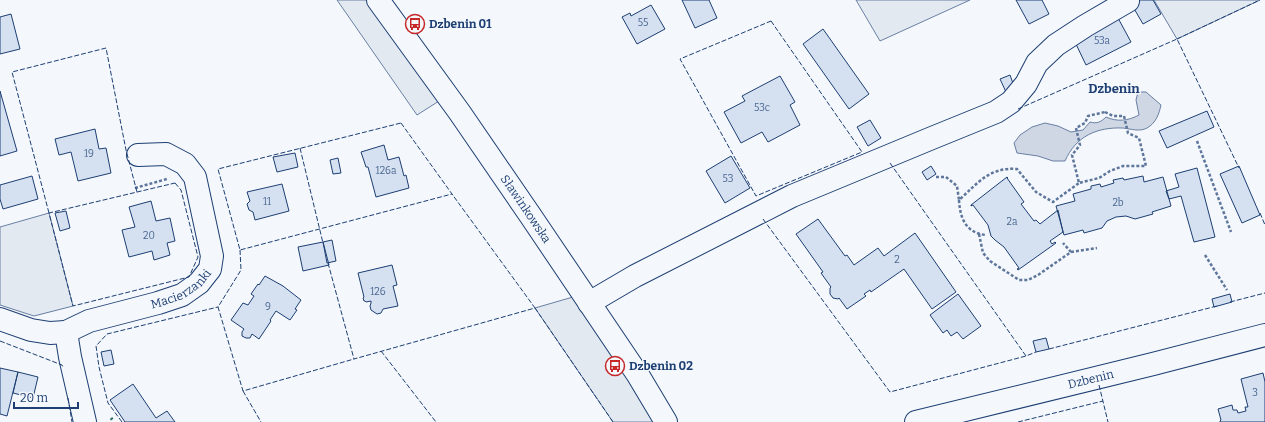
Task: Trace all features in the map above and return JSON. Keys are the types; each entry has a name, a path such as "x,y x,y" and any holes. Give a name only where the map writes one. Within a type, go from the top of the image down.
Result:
{"street":[{"name":"Sławinkowska","path":"378,0 463,116 638,375 666,422"},
{"path":"589,302 635,276 792,196 996,112 1011,102 1026,84 1037,63 1056,45 1128,1"},
{"name":"Macierzanki","path":"0,319 31,330 50,333 66,332 89,321 158,303 182,295 199,283 210,269 212,256 195,177 185,164 166,154 138,155"},
{"path":"66,332 70,357 86,422"},
{"name":"Dzbenin","path":"916,422 1265,335"}],"path":[{"path":"959,200 988,174 1006,169 1017,170 1036,192 1053,202 1079,183 1099,178 1110,171 1123,166 1146,166 1139,138 1128,133 1124,116 1113,116 1105,112 1088,116 1085,123 1076,128 1080,145 1072,155 1079,183"},
{"path":"1197,141 1232,232"},
{"path":"936,177 946,177 957,186 960,213 964,223 979,234 986,235"},
{"path":"979,234 983,253 990,261 1019,280 1028,280 1033,278 1071,252 1097,248"},
{"path":"1063,243 1071,252"},
{"path":"1205,255 1227,290"}],"shaded area":[{"path":"337,0 366,0 439,101 417,115"},
{"path":"856,0 970,0 880,41"},
{"path":"1154,0 1260,0 1177,39"},
{"path":"1138,92 1146,92 1161,105 1157,118 1153,124 1147,128 1138,130 1113,128 1096,131 1081,139 1075,145 1065,161 1053,161 1038,156 1017,153 1014,143 1020,135 1032,127 1045,123 1058,126 1071,132 1083,130 1090,122 1099,122 1106,117 1114,120 1122,120 1131,119 1139,115 1136,100"},
{"path":"49,213 73,306 34,316 0,305 0,227"},
{"path":"573,297 659,422 613,422 535,308"}],"building":[{"path":"682,0 709,0 717,18 695,28"},
{"path":"1016,0 1042,0 1049,14 1029,24"},
{"path":"1129,0 1153,0 1161,14 1143,24"},
{"path":"651,5 665,29 637,44 622,17 630,13 631,16"},
{"path":"11,14 20,49 0,54 0,17"},
{"path":"1118,18 1131,42 1086,65 1074,40"},
{"path":"823,29 869,94 849,109 803,44"},
{"path":"1010,75 1015,89 1006,92 1000,79"},
{"path":"780,76 795,102 790,105 800,125 768,142 762,132 741,143 724,112 745,101 742,96"},
{"path":"0,91 17,151 0,156"},
{"path":"1207,111 1214,127 1167,148 1159,131"},
{"path":"870,120 881,138 868,146 857,127"},
{"path":"95,129 99,149 106,148 111,173 78,181 71,152 59,155 55,139"},
{"path":"384,145 388,160 399,157 409,188 376,197 368,167 366,167 361,152"},
{"path":"295,153 298,167 277,172 273,157"},
{"path":"731,156 750,188 725,203 706,171"},
{"path":"338,158 341,173 333,174 330,160"},
{"path":"931,166 936,174 927,180 922,172"},
{"path":"1239,166 1260,215 1242,223 1220,174"},
{"path":"1197,168 1215,237 1194,242 1181,196 1169,199 1166,191 1179,187 1175,174"},
{"path":"32,176 38,199 3,209 0,199 0,185"},
{"path":"1143,176 1144,182 1163,177 1171,206 1152,212 1153,214 1135,219 1126,216 1116,217 1107,221 1102,228 1084,233 1083,230 1064,235 1056,206 1075,201 1073,194 1091,189 1091,186 1100,184 1101,187 1114,183 1113,180 1123,178 1124,180"},
{"path":"1007,177 1024,202 1021,204 1034,221 1036,220 1040,224 1058,210 1063,232 1050,241 1052,244 1055,242 1056,243 1018,270 1017,269 1019,268 1004,247 991,236 988,225 973,205 971,206"},
{"path":"282,184 289,211 255,220 253,212 249,210 247,204 250,201 247,192"},
{"path":"151,201 156,221 170,218 175,241 167,243 170,255 154,260 152,251 129,257 122,230 135,227 129,207"},
{"path":"66,211 70,228 60,231 55,213"},
{"path":"818,219 845,256 847,255 854,265 878,248 884,256 915,233 956,292 932,309 904,269 871,292 870,290 864,294 866,296 847,309 839,298 833,298 830,294 831,287 821,273 823,272 796,234"},
{"path":"332,240 336,261 327,263 323,242"},
{"path":"323,242 329,265 303,271 298,247"},
{"path":"392,265 397,285 393,286 398,306 383,309 381,313 377,314 371,310 371,301 364,301 358,273"},
{"path":"265,276 283,286 301,300 295,309 297,310 290,320 276,311 259,339 252,334 250,338 246,338 242,336 244,329 231,320 243,303 248,305 254,296 251,294"},
{"path":"958,294 981,326 963,339 957,332 951,336 947,330 943,333 930,315"},
{"path":"1230,294 1232,302 1214,307 1212,299"},
{"path":"1046,338 1049,349 1036,352 1033,341"},
{"path":"111,350 114,364 104,366 101,352"},
{"path":"0,368 18,372 7,416 0,414"},
{"path":"18,372 38,377 33,398 13,393"},
{"path":"1263,373 1265,382 1265,422 1220,422 1221,420 1218,409 1232,405 1233,410 1237,410 1238,413 1246,411 1245,407 1248,407 1241,379"},
{"path":"133,384 156,418 167,411 175,422 125,422 110,400"}],"hedge":[{"path":"111,418 114,422"}],"fence":[{"path":"1177,39 1260,0"},
{"path":"771,21 862,152 756,196 680,59 771,21"},
{"path":"1018,109 1177,39 1239,168"},
{"path":"49,213 12,72 106,48 126,150 137,192"},
{"path":"401,123 452,194 240,250 218,169 401,123"},
{"path":"300,148 323,243"},
{"path":"890,163 1026,356 1036,352"},
{"path":"175,183 181,190 198,257 189,277 73,306 49,213 175,183"},
{"path":"328,263 354,359 535,308 452,194"},
{"path":"1260,213 1265,225"},
{"path":"763,219 890,392 1026,356"},
{"path":"240,250 241,270 218,307 243,391 354,359"},
{"path":"1230,302 1265,293"},
{"path":"1049,349 1217,306"},
{"path":"122,422 108,403 99,367 96,346 107,334 218,307"},
{"path":"535,308 613,422"},
{"path":"0,341 62,365 63,367"},
{"path":"381,351 436,422"},
{"path":"1099,385 1108,422"},
{"path":"243,391 261,422"},
{"path":"68,398 72,422"},
{"path":"1018,422 1103,401"}],"place":[{"name":"Dzbenin 01","path":"415,24"},
{"name":"Dzbenin 02","path":"615,366"}],"district":[{"name":"Dzbenin","path":"1114,88"}]}
